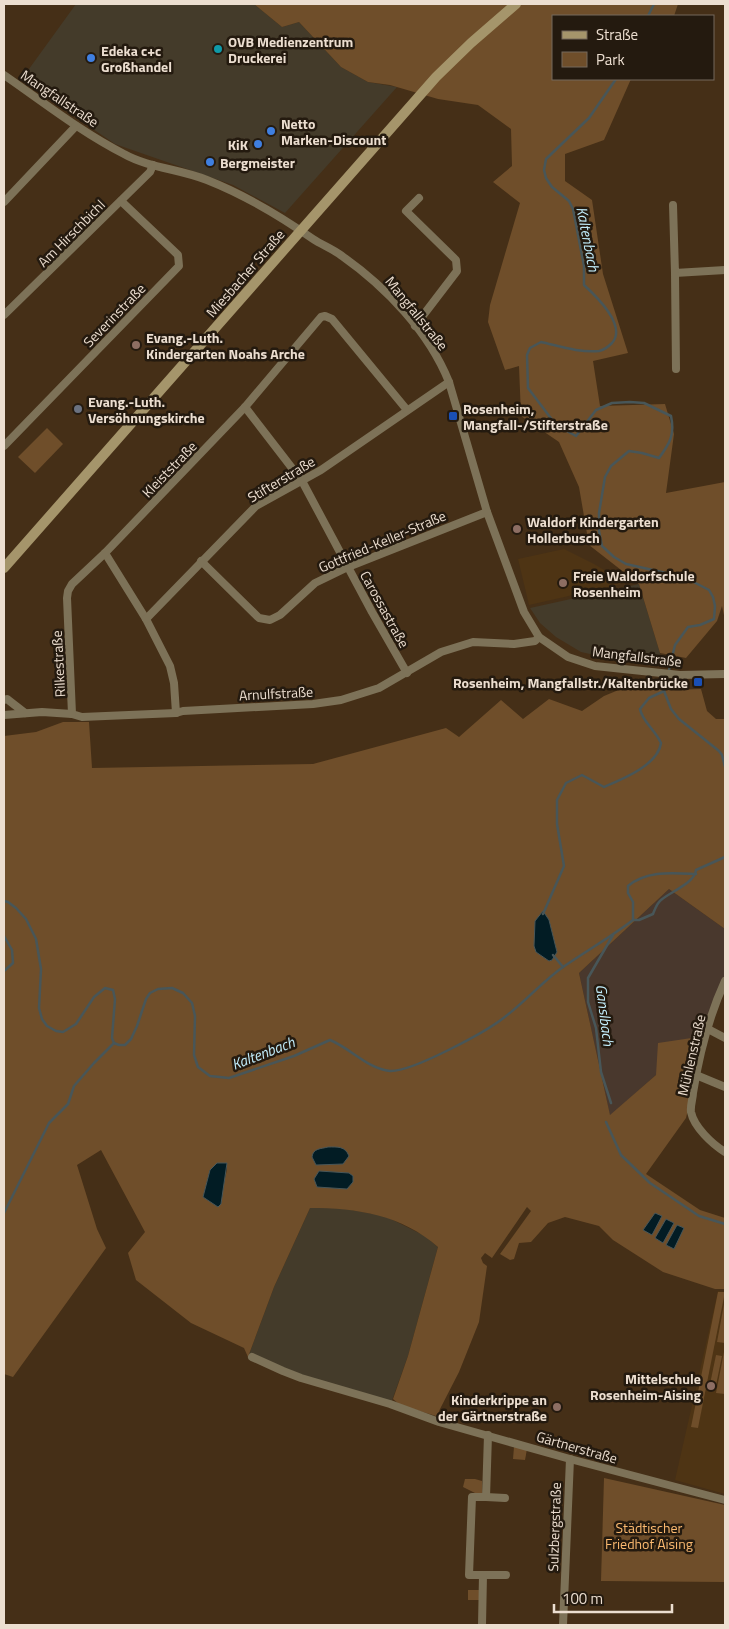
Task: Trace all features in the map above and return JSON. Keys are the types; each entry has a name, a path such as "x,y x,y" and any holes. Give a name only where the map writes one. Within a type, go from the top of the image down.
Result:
{"main road":[{"name":"Miesbacher Straße","path":"4,568 436,77 471,43 516,4"}],"street":[{"name":"Mangfallstraße","path":"4,74 76,126 126,156 200,177 232,190 342,255 375,281 415,326 435,352 449,382 487,512 524,612 539,638 568,657 595,666 680,675 725,674"},
{"path":"4,202 76,126"},
{"name":"Am Hirschbichl","path":"4,316 150,172 153,165"},
{"path":"415,326 457,271 456,260 406,211 419,198"},
{"name":"Severinstraße","path":"4,446 179,266 178,254 121,201"},
{"path":"673,205 676,369"},
{"path":"675,272 725,270"},
{"name":"Kleiststraße","path":"105,553 245,407 317,320 325,316 332,319 407,410"},
{"name":"Stifterstraße","path":"146,619 256,506 321,470 449,382"},
{"name":"Carossastraße","path":"245,407 302,481 406,673"},
{"name":"Gottfried-Keller-Straße","path":"201,562 259,618 270,620 280,615 315,583 348,567 487,512"},
{"path":"105,553 146,619 170,666 174,683 176,713"},
{"name":"Rilkestraße","path":"105,553 68,590 72,714 82,717 176,713"},
{"name":"Arnulfstraße","path":"176,713 183,711 313,704 341,700 380,688 441,652 474,642 514,644 535,641 539,638"},
{"path":"4,700 7,700 25,713"},
{"path":"4,715 42,712 72,714"},
{"name":"Mühlenstraße","path":"725,981 708,1029 696,1075 691,1111 700,1130 725,1152"},
{"path":"708,1029 725,1038"},
{"path":"696,1075 725,1087"},
{"name":"Gärtnerstraße","path":"252,1357 283,1372 390,1404 439,1422 725,1500"},
{"path":"486,1497 488,1435"},
{"name":"Sulzbergstraße","path":"563,1625 570,1459"},
{"path":"506,1498 472,1496 470,1575 506,1575"},
{"path":"482,1625 483,1575"}],"shaded area":[{"path":"76,4 254,4 282,27 299,22 341,67 368,82 397,87 285,213 233,185 115,144 21,80"},
{"path":"564,549 626,583 529,605 518,559"},
{"path":"639,584 660,653 659,663 626,662 581,652 556,637 540,623 530,608"},
{"path":"669,889 725,929 725,986 705,1036 656,1075 610,1116 579,973"},
{"path":"310,1208 341,1208 385,1216 425,1236 438,1247 408,1356 390,1406 282,1373 248,1357 274,1287"},
{"name":"Mittelschule Rosenheim-Aising","path":"718,1291 725,1292 725,1494 675,1480"}],"green space":[{"path":"254,4 678,4 674,15 552,15 552,80 631,80 604,140 565,154 565,181 592,200 603,274 628,353 593,361 600,406 665,404 674,434 666,493 725,482 725,620 722,606 717,621 686,658 660,653 639,584 589,545 579,487 559,442 521,416 519,366 505,370 488,322 490,305 520,203 493,182 512,166 511,129 478,105 438,99 390,85 368,82 341,67 299,22 282,27"},
{"path":"47,428 63,444 35,473 18,457"},
{"path":"633,684 669,690 701,689 707,711 716,719 725,719 725,929 669,889 579,973 610,1115 656,1075 658,1043 705,1036 686,1118 646,1174 700,1210 725,1218 725,1289 715,1289 663,1272 613,1240 599,1226 565,1217 548,1223 531,1242 519,1243 514,1259 510,1260 500,1254 531,1211 527,1207 492,1258 485,1253 481,1258 487,1266 479,1322 459,1372 436,1416 400,1405 393,1399 408,1356 438,1247 409,1227 378,1215 328,1208 310,1208 274,1287 248,1357 244,1348 191,1323 136,1280 128,1253 145,1232 101,1150 77,1165 97,1229 106,1248 13,1377 4,1374 4,736 36,732 63,722 89,722 92,768 313,764 446,728 459,737 501,700 523,719 549,699 582,711 604,696","holes":["543,911 549,920 557,952 552,960 549,961 536,952","227,1163 227,1170 218,1207 203,1197 210,1170"]},
{"path":"718,1292 725,1292 698,1428 691,1427"},
{"path":"725,1299 725,1343 717,1342"},
{"path":"725,1347 725,1394 716,1393"},
{"path":"716,1355 722,1356 715,1390 709,1389"},
{"path":"514,1447 527,1449 525,1460 513,1459"},
{"name":"Städtischer Friedhof Aising","path":"604,1478 725,1505 725,1582 601,1581"},
{"path":"465,1479 482,1481 482,1493 475,1493 463,1487"},
{"path":"468,1590 481,1590 481,1600 468,1600"}],"water":[{"path":"543,911 549,920 557,952 552,960 549,961 536,952 534,946 535,921"},
{"path":"328,1147 343,1149 349,1156 343,1164 316,1165 312,1157 314,1152"},
{"path":"217,1163 227,1163 221,1204 218,1207 203,1197 210,1170"},
{"path":"319,1171 349,1173 353,1176 353,1182 347,1189 317,1187 314,1179"},
{"path":"655,1213 662,1216 652,1235 643,1230"},
{"path":"666,1219 674,1223 663,1243 655,1238"},
{"path":"677,1225 684,1228 674,1249 666,1245"}],"waterway":[{"name":"Kaltenbach","path":"648,15 654,4"},
{"name":"Kaltenbach","path":"615,80 589,118 546,159 544,170 546,178 552,187 569,201 573,209 584,266 584,285 596,296 608,312 616,328 616,336 612,343 599,351 577,350 541,342 530,348 527,355 528,388 556,425 576,436 596,410 612,403 644,403 671,416 671,438 659,458 629,451 611,466 605,477 599,513 599,531 602,546 614,557 626,564 684,577 709,590 713,597 715,606 714,619 700,625 688,627 675,645 664,691 671,709 679,719 719,751 725,767"},
{"path":"543,914 564,866 557,824 557,800 566,783 582,775 604,787 630,775 654,758 661,743 643,718 640,709 649,698 664,691"},
{"name":"Kaltenbach","path":"4,901 16,908 26,919 36,939 41,969 39,1008 42,1019 47,1026 56,1031 63,1032 76,1024 94,997 105,988 113,990 115,999 112,1038 114,1043 125,1045 131,1039 150,993 158,989 172,988 183,993 192,1003 195,1016 194,1055 198,1067 210,1076 229,1078 294,1056 330,1040 374,1066 390,1071 401,1070 450,1050 497,1023 563,967 633,920 639,920 653,914 660,901 687,883 695,875 696,870 725,857"},
{"path":"633,920 633,902 628,893 628,886 643,877 652,875 669,873 696,874"},
{"name":"Ganslbach","path":"611,1103 601,1072 596,1028 588,1002 588,978 613,935"},
{"name":"Kaltenbach","path":"4,936 12,950 13,963 4,971"},
{"path":"553,955 563,967"},
{"path":"4,1213 49,1123 68,1104 74,1086 114,1043"},
{"name":"Ganslbach","path":"606,1122 621,1155 650,1183 699,1216 725,1224"}],"place":[{"name":"OVB Medienzentrum Druckerei","path":"218,49"},
{"name":"Edeka c+c Großhandel","path":"91,58"},
{"name":"Netto Marken-Discount","path":"271,131"},
{"name":"KiK","path":"258,144"},
{"name":"Bergmeister","path":"210,162"},
{"name":"Evang.-Luth. Kindergarten Noahs Arche","path":"136,345"},
{"name":"Evang.-Luth. Versöhnungskirche","path":"78,409"},
{"name":"Rosenheim, Mangfall-/Stifterstraße","path":"453,416"},
{"name":"Waldorf Kindergarten Hollerbusch","path":"517,529"},
{"name":"Freie Waldorfschule Rosenheim","path":"563,583"},
{"name":"Rosenheim, Mangfallstr./Kaltenbrücke","path":"698,682"},
{"name":"Mittelschule Rosenheim-Aising","path":"711,1386"},
{"name":"Kinderkrippe an der Gärtnerstraße","path":"557,1407"}]}
